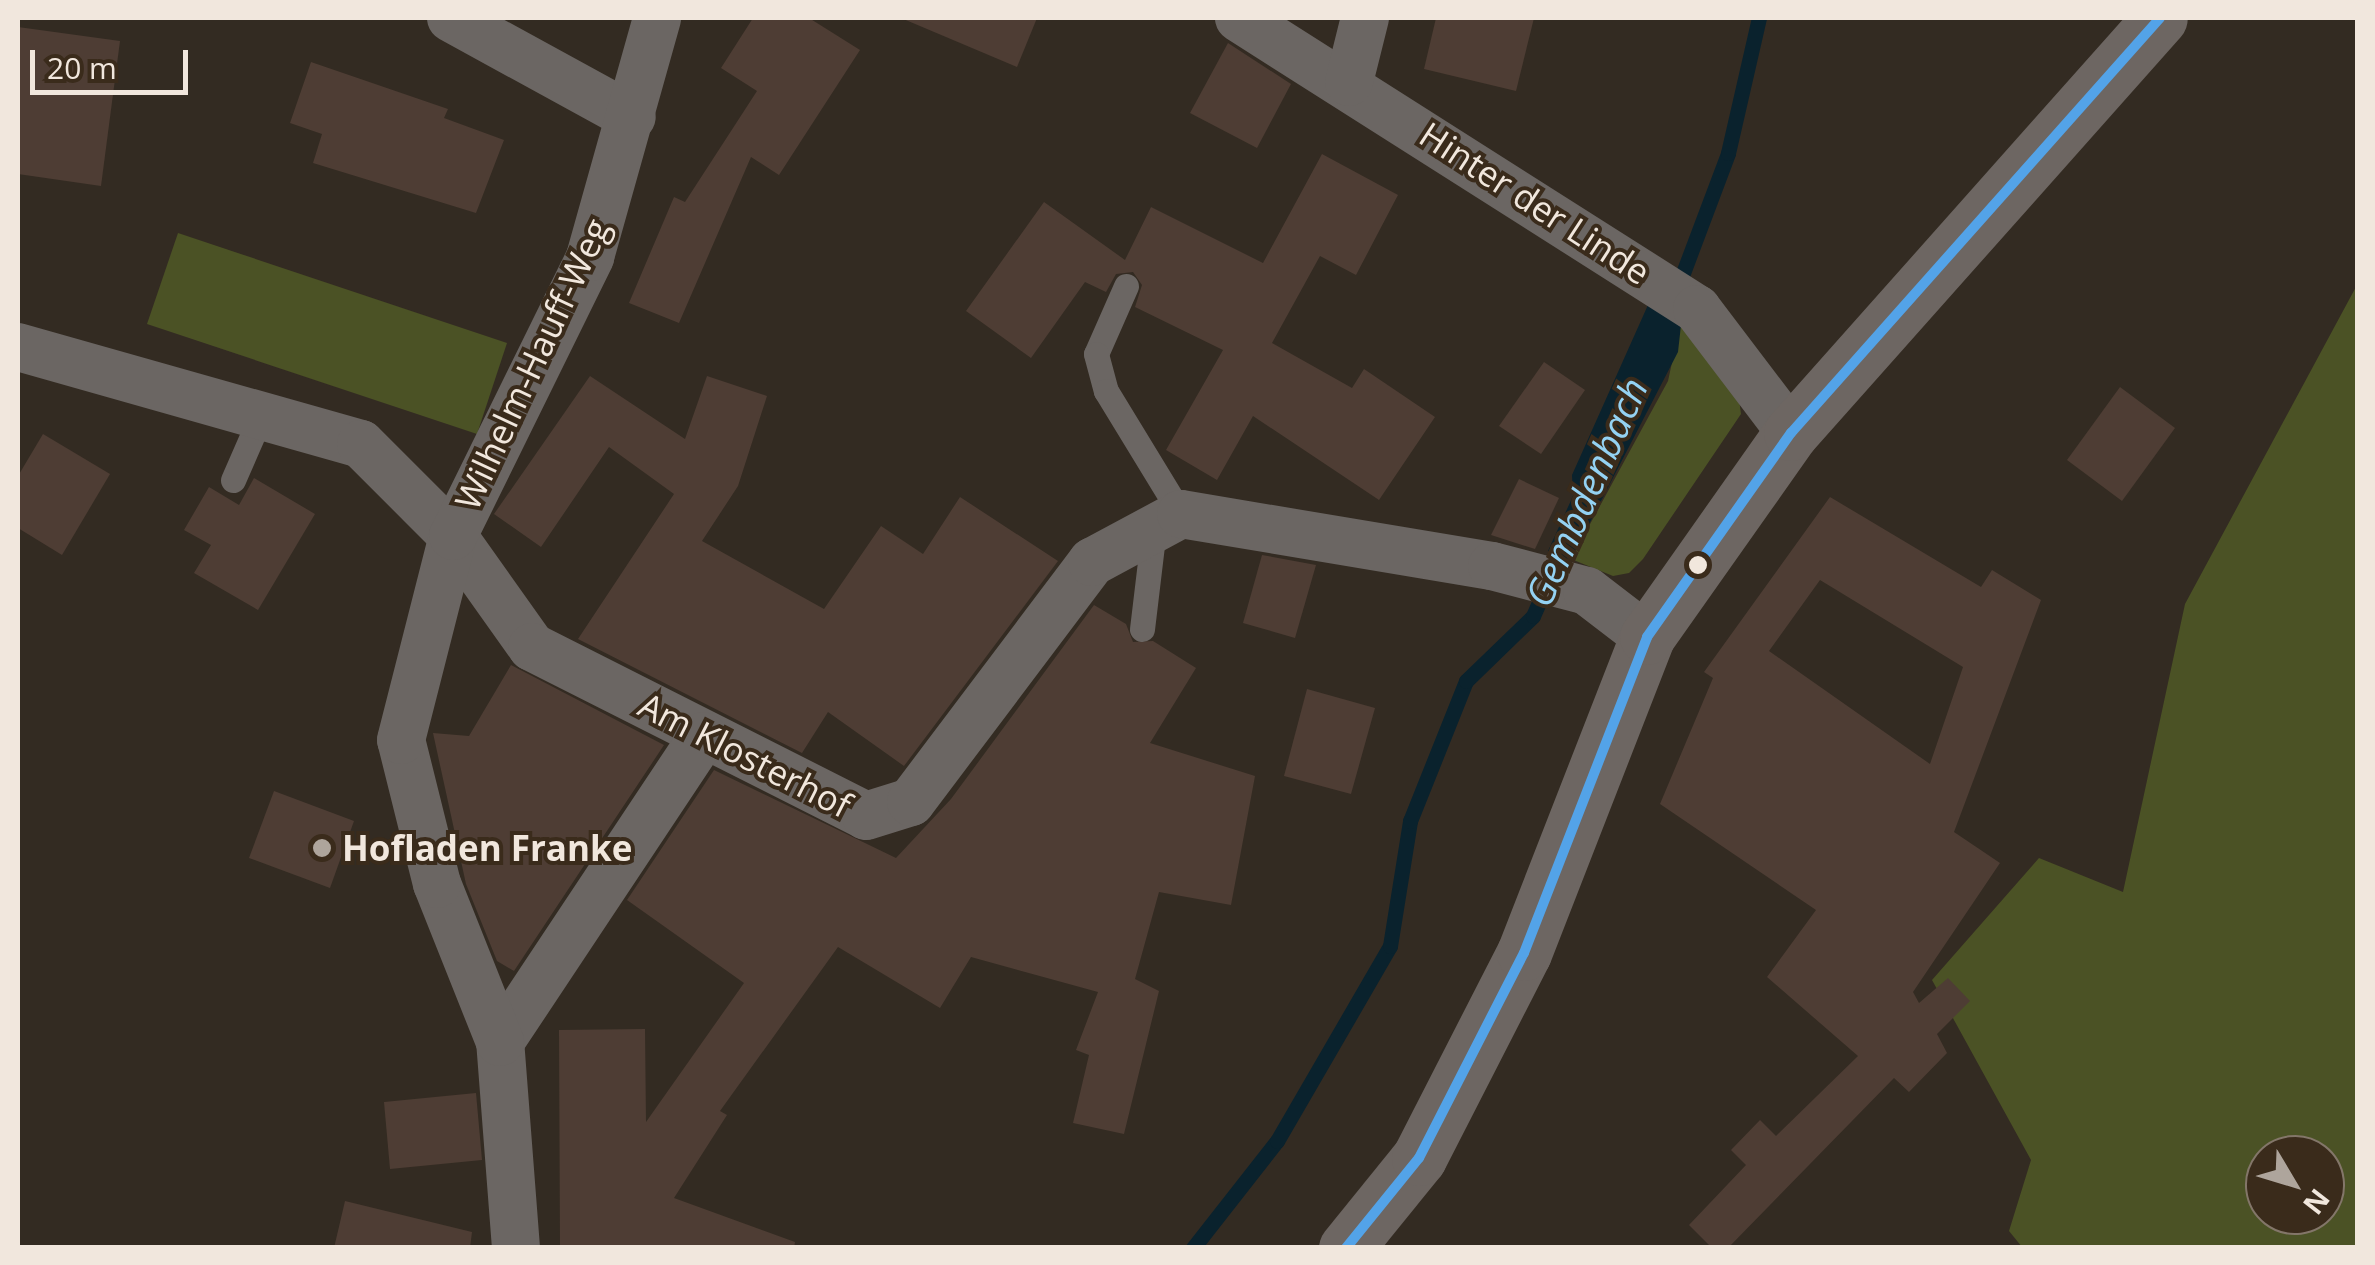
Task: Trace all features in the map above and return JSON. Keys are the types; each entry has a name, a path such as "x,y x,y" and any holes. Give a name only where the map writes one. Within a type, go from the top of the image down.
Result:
{"main road":[{"path":"1346,1248 1419,1158 1524,953 1647,637 1791,433 2160,18"}],"street":[{"path":"450,18 632,117"},
{"name":"Wilhelm-Hauff-Weg","path":"516,1248 500,1042 437,884 401,740 453,536 590,257 657,18"},
{"name":"Hinter der Linde","path":"1239,18 1348,82 1698,308 1791,433"},
{"path":"1348,82 1365,18"},
{"name":"Am Klosterhof","path":"18,347 361,444 453,536 532,647 866,816 911,802 1092,562 1168,521"},
{"path":"1168,521 1492,566 1586,591 1647,637"},
{"path":"500,1042 703,736"}],"lane":[{"path":"1126,286 1096,354 1106,391 1168,521 1142,629"},
{"path":"232,480 260,416"}],"green space":[{"path":"178,233 507,343 477,434 147,324"},
{"path":"2357,285 2357,1247 2022,1247 2009,1231 2031,1160 1932,980 2039,858 2123,892 2185,604"},
{"path":"1682,316 1737,384 1741,414 1643,559 1629,573 1613,576 1571,559 1668,381"}],"water":[{"path":"1652,296 1682,316 1678,352 1571,559 1548,551 1573,496 1572,475"}],"building":[{"path":"753,18 809,18 860,50 779,175 751,157 679,323 629,303 674,197 685,202 757,91 721,68"},
{"path":"901,18 1037,18 1017,67"},
{"path":"1436,18 1534,18 1516,91 1424,69"},
{"path":"18,27 120,41 101,186 18,174"},
{"path":"1228,43 1291,84 1257,148 1190,113"},
{"path":"311,62 448,109 444,118 504,140 476,213 313,163 322,134 290,123"},
{"path":"1322,154 1398,195 1356,275 1320,256 1272,343 1352,388 1364,369 1435,417 1379,500 1253,416 1217,480 1166,450 1223,350 1135,307 1142,285 1133,272 1116,274 1106,292 1085,282 1031,358 966,311 1044,202 1125,260 1151,207 1263,263"},
{"path":"1544,362 1585,390 1541,454 1499,426"},
{"path":"590,376 685,439 707,376 767,396 738,486 702,541 824,609 881,526 923,554 960,497 1058,561 904,766 828,712 802,753 578,639 674,494 609,447 541,547 494,514"},
{"path":"2120,387 2175,428 2122,501 2067,460"},
{"path":"43,434 110,474 62,555 18,528 18,476"},
{"path":"254,478 315,514 258,610 194,573 211,545 184,530 209,487 239,505"},
{"path":"1519,479 1559,498 1535,549 1491,535"},
{"path":"1830,497 1981,587 1992,570 2041,600 1954,832 2000,863 1913,992 1919,1003 1948,978 1970,1001 1937,1034 1947,1053 1909,1092 1894,1078 1728,1248 1712,1248 1689,1225 1746,1165 1731,1150 1760,1120 1776,1136 1858,1056 1767,977 1816,910 1660,804 1713,678 1704,672","holes":["1820,580 1963,667 1930,764 1769,651"]},
{"path":"1262,555 1316,565 1295,638 1243,623"},
{"path":"1094,605 1126,624 1133,642 1153,641 1196,668 1150,743 1255,776 1231,905 1159,892 1135,979 1159,991 1124,1134 1073,1123 1089,1055 1076,1050 1098,992 971,957 940,1008 838,947 720,1111 727,1115 674,1198 795,1242 794,1248 560,1248 559,1030 645,1029 646,1122 744,983 627,900 714,770 896,858 951,799"},
{"path":"511,665 664,745 514,971 497,961 466,884 433,733 469,736"},
{"path":"1307,689 1375,708 1351,794 1284,776"},
{"path":"274,791 354,821 330,888 249,858"},
{"path":"476,1093 482,1160 390,1169 384,1102"},
{"path":"345,1201 472,1232 470,1248 334,1248"}],"waterway":[{"name":"Gembdenbach","path":"1677,289 1728,153 1759,18"},
{"name":"Gembdenbach","path":"1193,1248 1277,1141 1390,946 1410,821 1466,681 1533,616 1567,539"}],"transit line":[{"path":"1346,1248 1419,1158 1524,953 1647,637 1791,433 2160,18"}],"place":[{"name":"Hofladen Franke","path":"322,848"}]}
